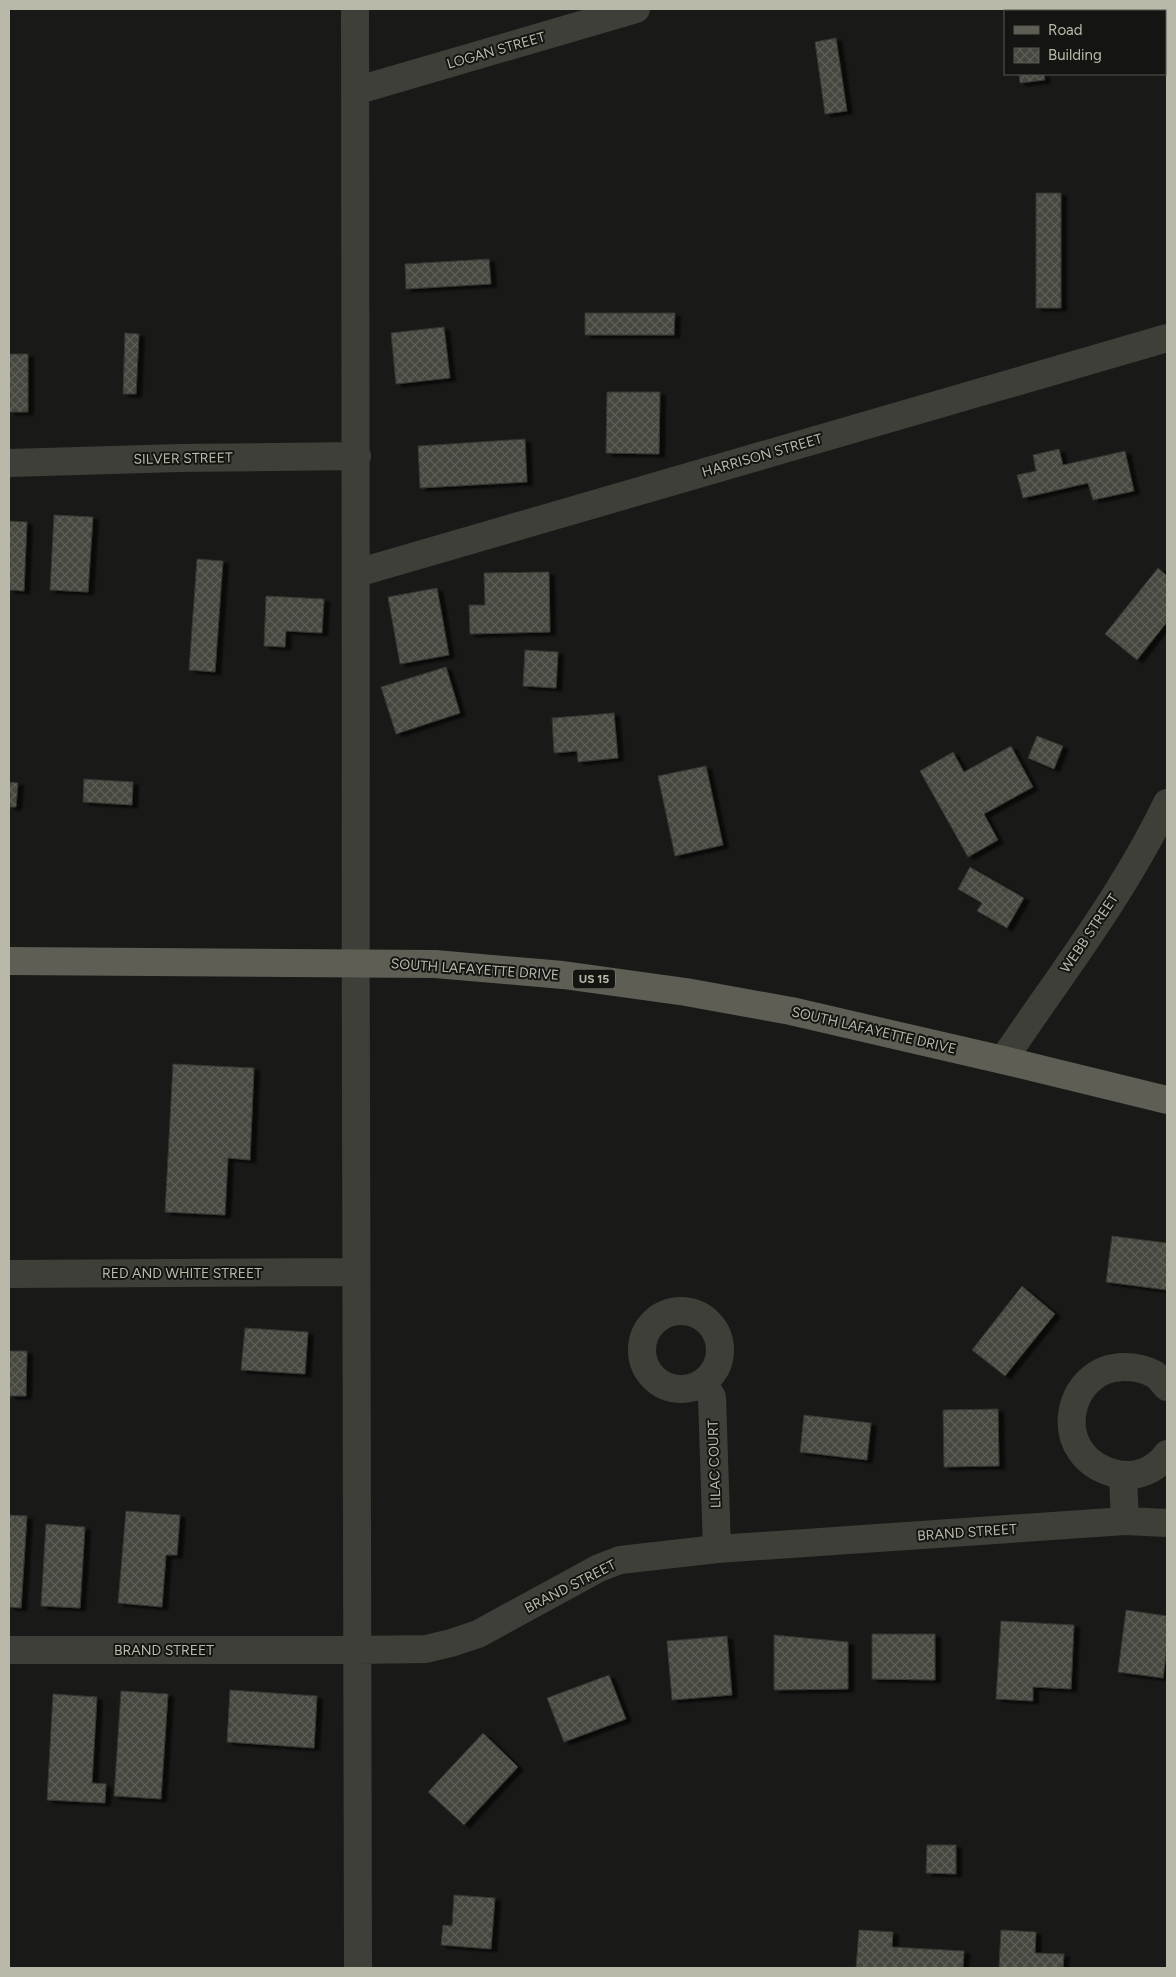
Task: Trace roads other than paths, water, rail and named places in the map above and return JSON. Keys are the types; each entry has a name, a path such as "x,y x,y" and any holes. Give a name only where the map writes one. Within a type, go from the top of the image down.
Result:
{"main road":[{"name":"SOUTH LAFAYETTE DRIVE","path":"9,961 435,964 534,972 686,992 791,1011 1167,1100"}],"street":[{"path":"355,9 357,456 356,1650 358,1968"},
{"name":"LOGAN STREET","path":"355,91 636,9"},
{"name":"HARRISON STREET","path":"357,573 1167,338"},
{"name":"SILVER STREET","path":"9,463 180,458 357,456"},
{"name":"WEBB STREET","path":"1003,1060 1130,871 1152,834 1167,803"},
{"name":"RED AND WHITE STREET","path":"9,1274 356,1272"},
{"path":"1167,1387 1154,1374 1134,1367 1113,1367 1094,1377 1081,1390 1073,1408 1071,1431 1080,1451 1093,1465 1105,1471 1123,1475 1140,1474 1152,1468 1167,1454"},
{"name":"LILAC COURT","path":"702,1383 712,1397 716,1549"},
{"path":"1123,1475 1125,1521"},
{"name":"BRAND STREET","path":"9,1650 426,1649 451,1644 478,1634 599,1568 620,1560 716,1549 1125,1521 1167,1523"}]}
